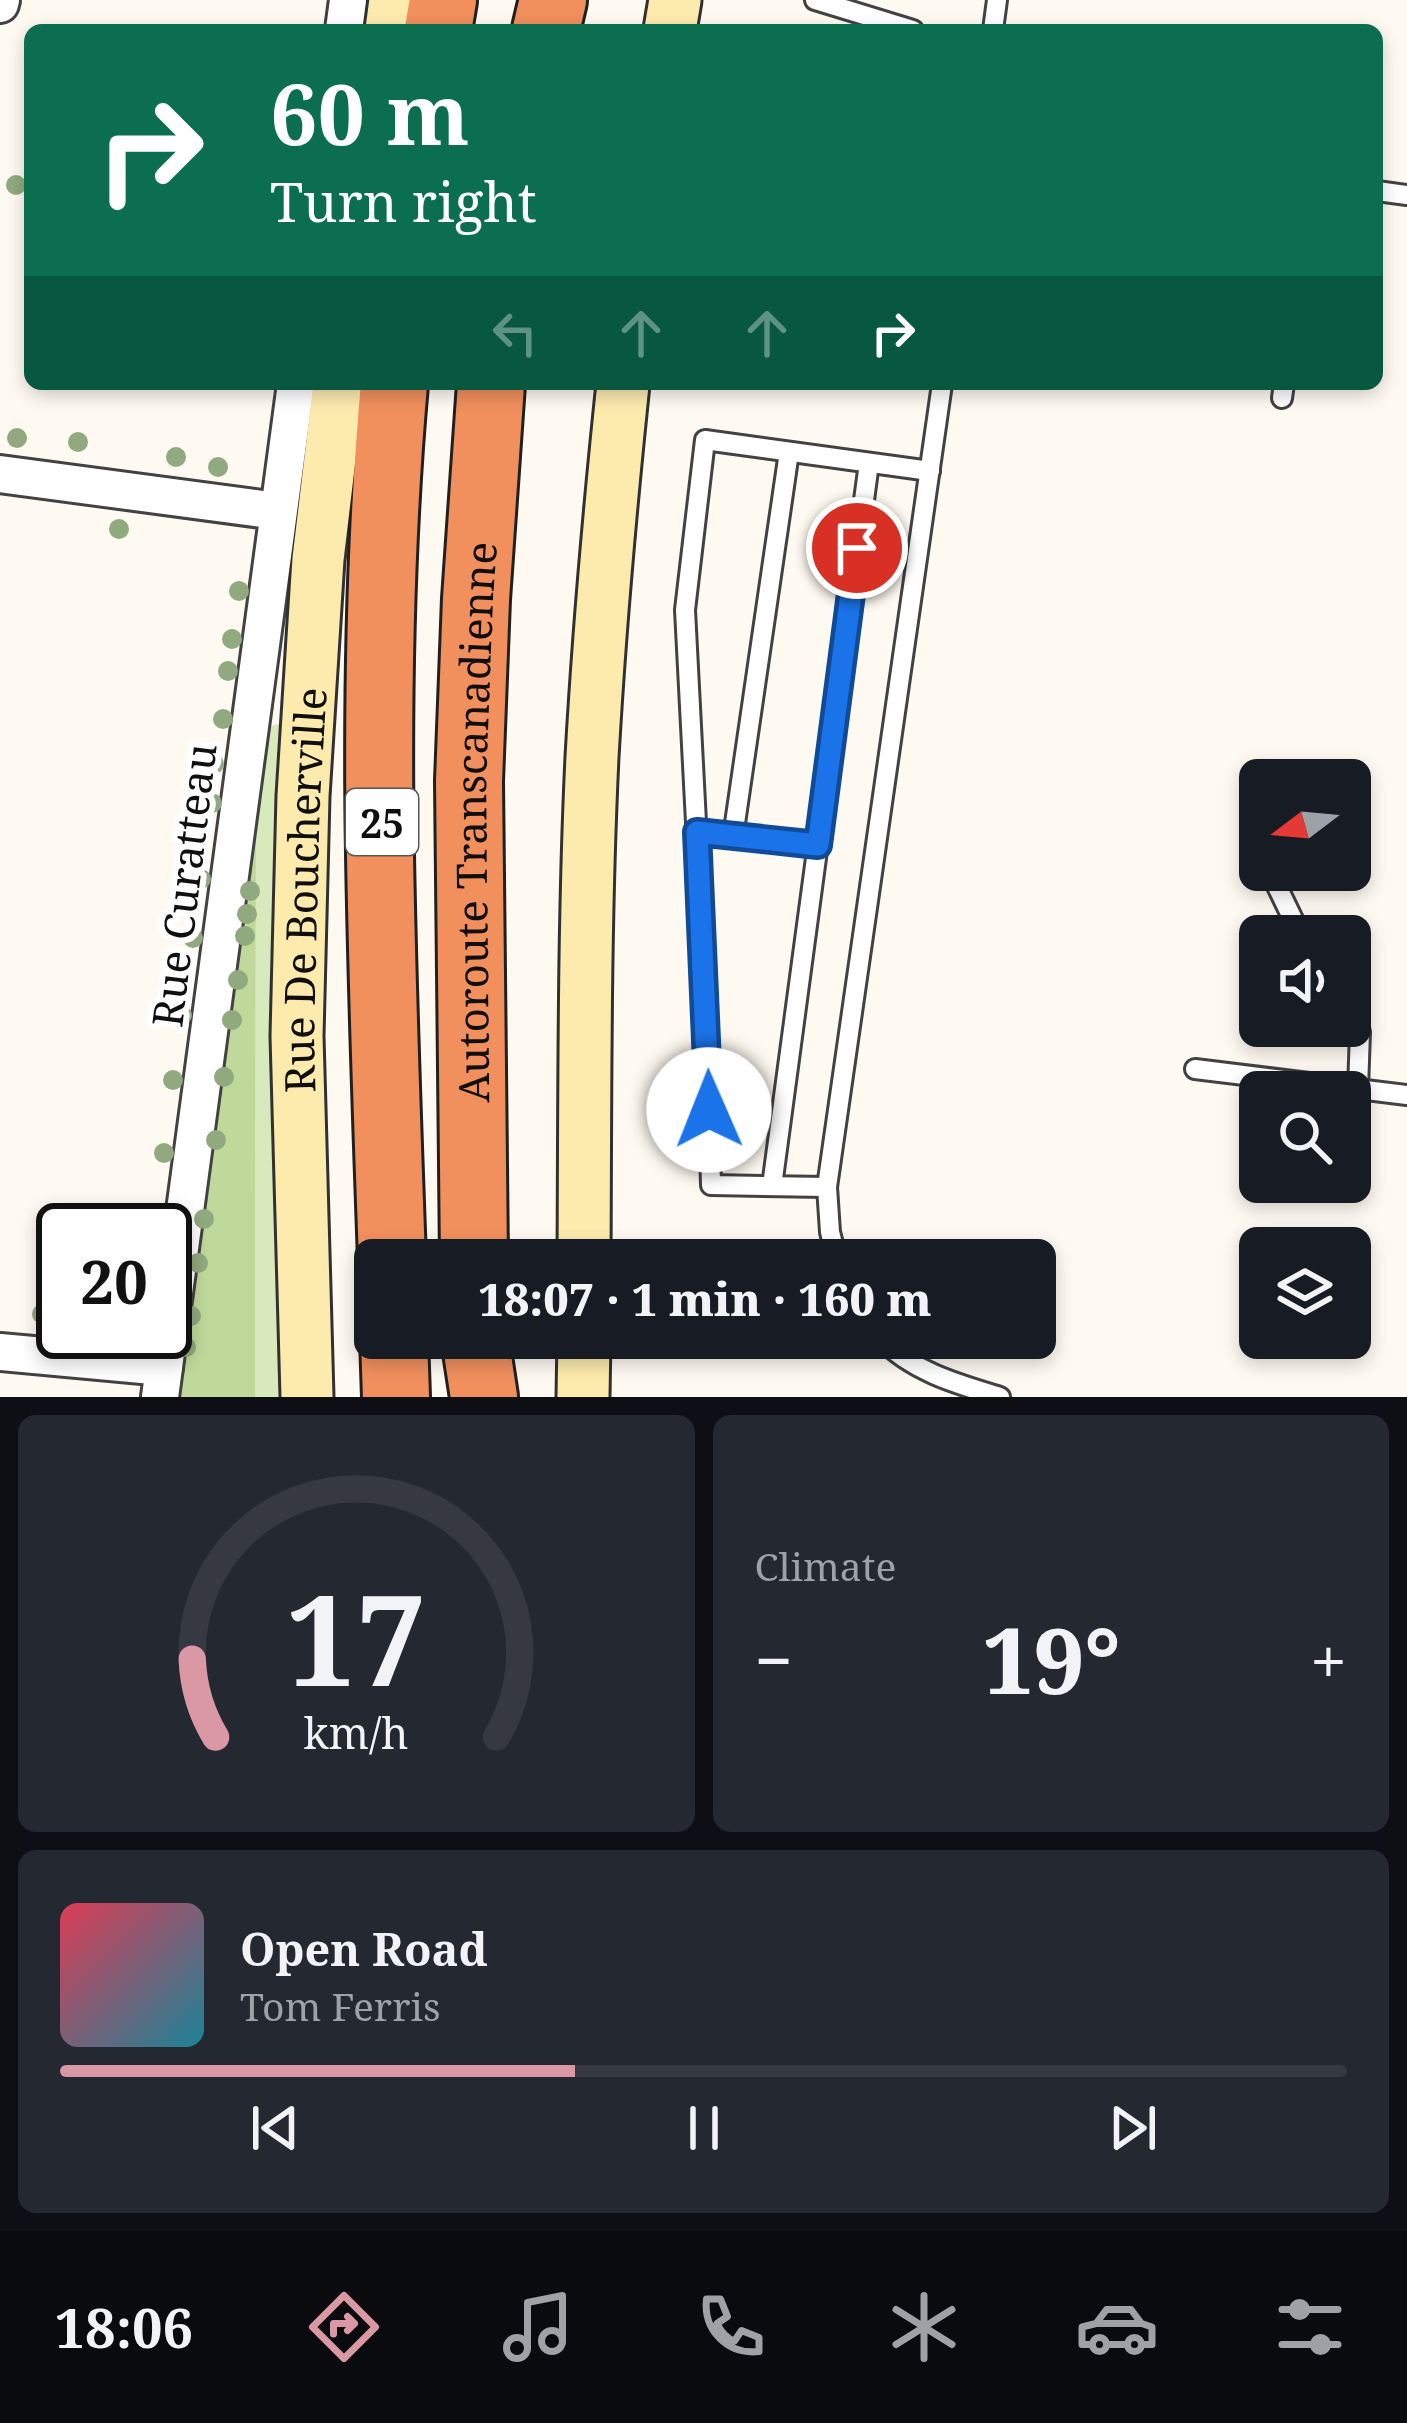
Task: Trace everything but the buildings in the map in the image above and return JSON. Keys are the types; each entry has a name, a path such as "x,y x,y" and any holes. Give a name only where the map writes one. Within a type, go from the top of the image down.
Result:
{"highway":[{"name":"Autoroute Transcanadienne","path":"391,1239 381,640 394,390"},
{"name":"Autoroute Transcanadienne","path":"474,1239 469,802 491,390"},
{"path":"395,1359 396,1397"},
{"path":"477,1359 480,1397"}],"main road":[{"name":"Rue De Boucherville","path":"307,1397 297,1055 303,796 318,559 338,390"},
{"path":"584,1239 592,761 621,390"},
{"path":"583,1397 584,1359"}],"street":[{"name":"Rue Curatteau","path":"162,1382 295,390"},
{"path":"0,474 277,511"},
{"path":"0,1352 162,1382"}],"lane":[{"path":"815,0 894,24"},
{"path":"832,1239 827,1186 941,390"},
{"path":"827,1186 711,1185 685,610 705,440 930,471"},
{"path":"734,837 789,452"},
{"path":"772,1186 869,463"},
{"path":"697,832 818,845"},
{"path":"1195,1069 1239,1074"},
{"path":"1371,1091 1407,1095"},
{"path":"906,1359 939,1378 1000,1397"}],"green space":[{"path":"286,722 283,1397 255,1397 256,815 268,727"},
{"path":"256,815 255,1397 178,1397 183,1359 192,1359 192,1293"}],"route":[{"path":"709,1110 697,832 818,845 857,548"}]}
